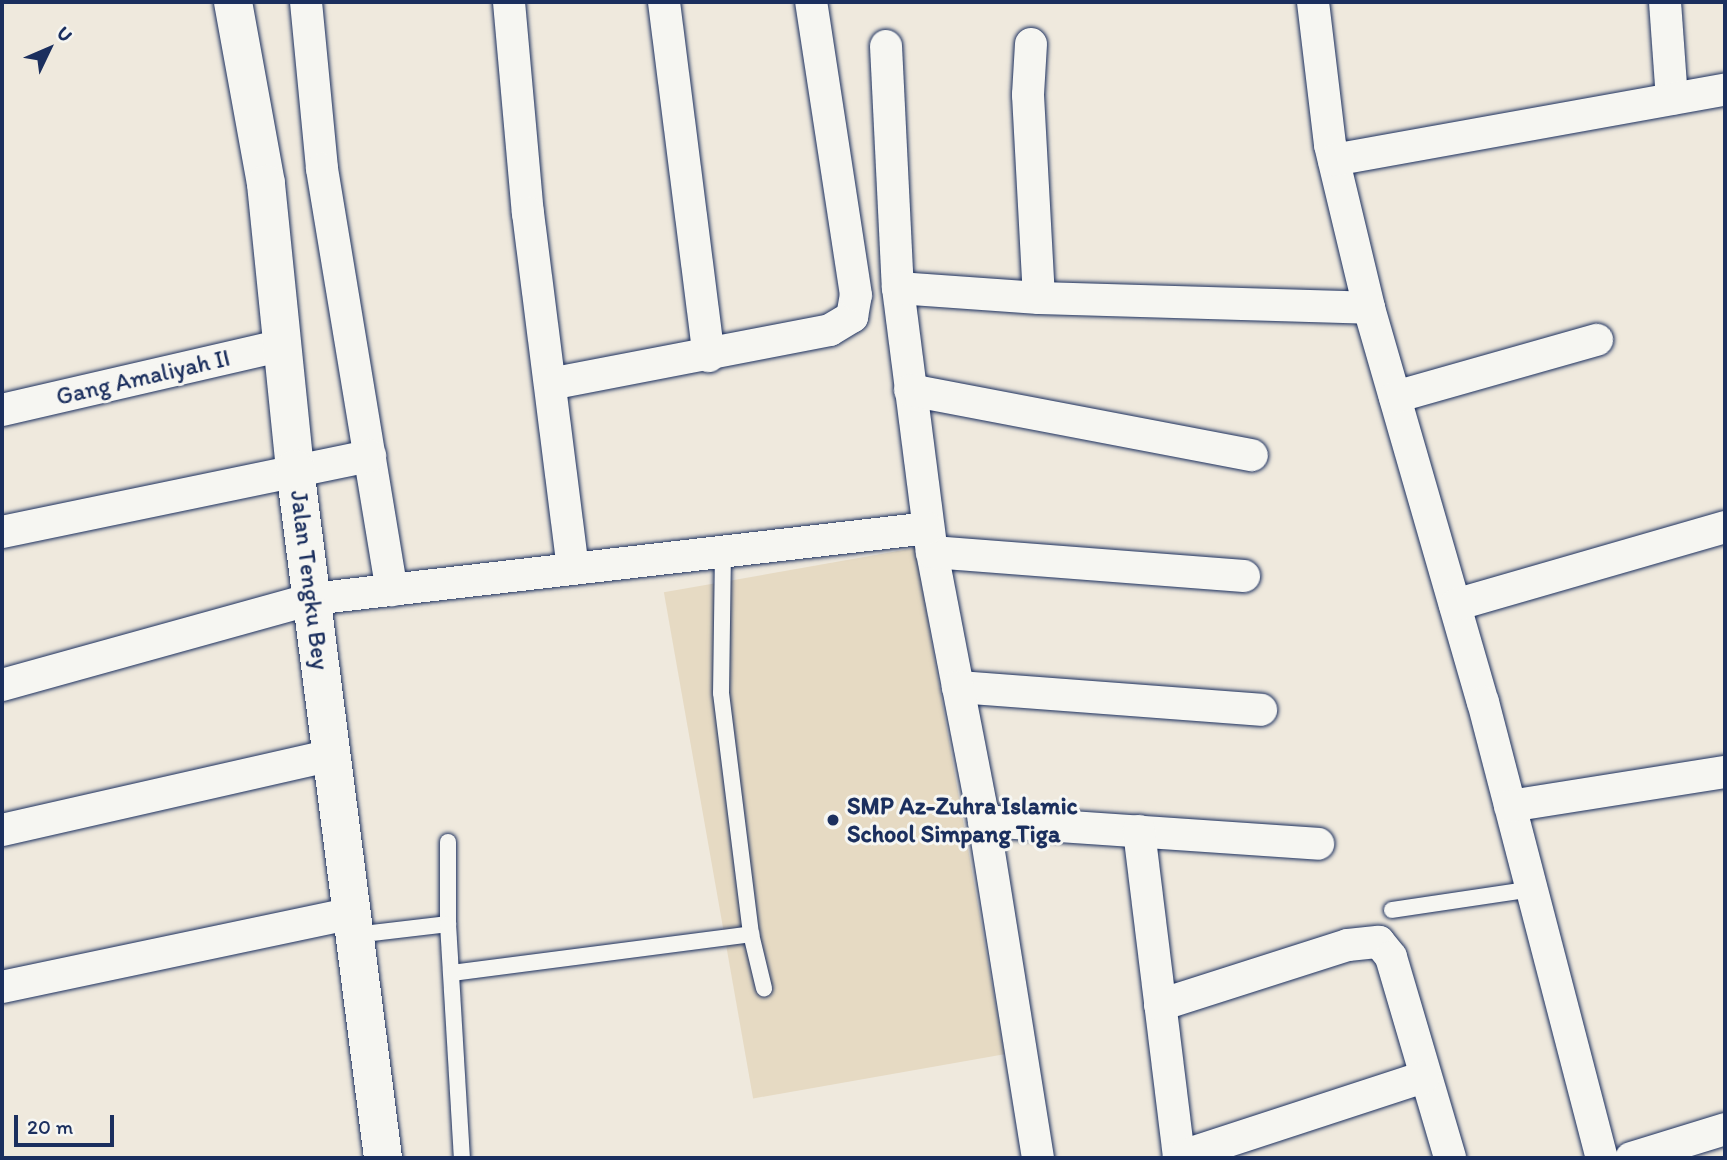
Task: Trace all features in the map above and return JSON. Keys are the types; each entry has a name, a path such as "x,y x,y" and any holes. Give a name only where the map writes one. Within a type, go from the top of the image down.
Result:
{"main road":[{"name":"Jalan Tengku Bey","path":"233,2 264,169 295,469 383,1158"}],"street":[{"path":"306,2 322,169 393,590"},
{"path":"509,2 528,213 573,568"},
{"path":"664,2 709,356"},
{"path":"550,384 709,356 830,330 844,325 856,309 811,2"},
{"path":"1313,2 1334,160 1369,308 1455,605 1602,1158"},
{"path":"1665,2 1672,99"},
{"path":"1031,44 1028,95 1039,298"},
{"path":"886,46 898,288 930,540 984,821 1038,1158"},
{"path":"1334,160 1725,90"},
{"path":"898,288 1039,298 1369,308"},
{"path":"1395,397 1597,341"},
{"name":"Gang Amaliyah II","path":"2,410 284,345"},
{"path":"910,390 1252,455"},
{"path":"2,532 295,469 370,456"},
{"path":"1455,605 1725,527"},
{"path":"2,685 312,599 723,551 930,540 1244,576"},
{"path":"958,687 1261,710"},
{"path":"2,830 332,755"},
{"path":"1510,806 1725,772"},
{"path":"984,821 1318,844"},
{"path":"1139,831 1179,1158 1424,1077"},
{"path":"2,987 354,924"},
{"path":"1160,1005 1348,945 1379,942 1391,957 1424,1077 1450,1158"},
{"path":"1631,1158 1725,1129"}],"lane":[{"path":"723,551 722,693 751,934 764,988"},
{"path":"448,842 448,924 462,1158"},
{"path":"1392,910 1532,889"},
{"path":"354,924 448,924"},
{"path":"452,973 751,934"}],"shaded area":[{"name":"SMP Az-Zuhra Islamic School Simpang Tiga","path":"915,548 1004,1054 753,1098 664,592"}],"place":[{"name":"SMP Az-Zuhra Islamic School Simpang Tiga","path":"833,820"}]}
